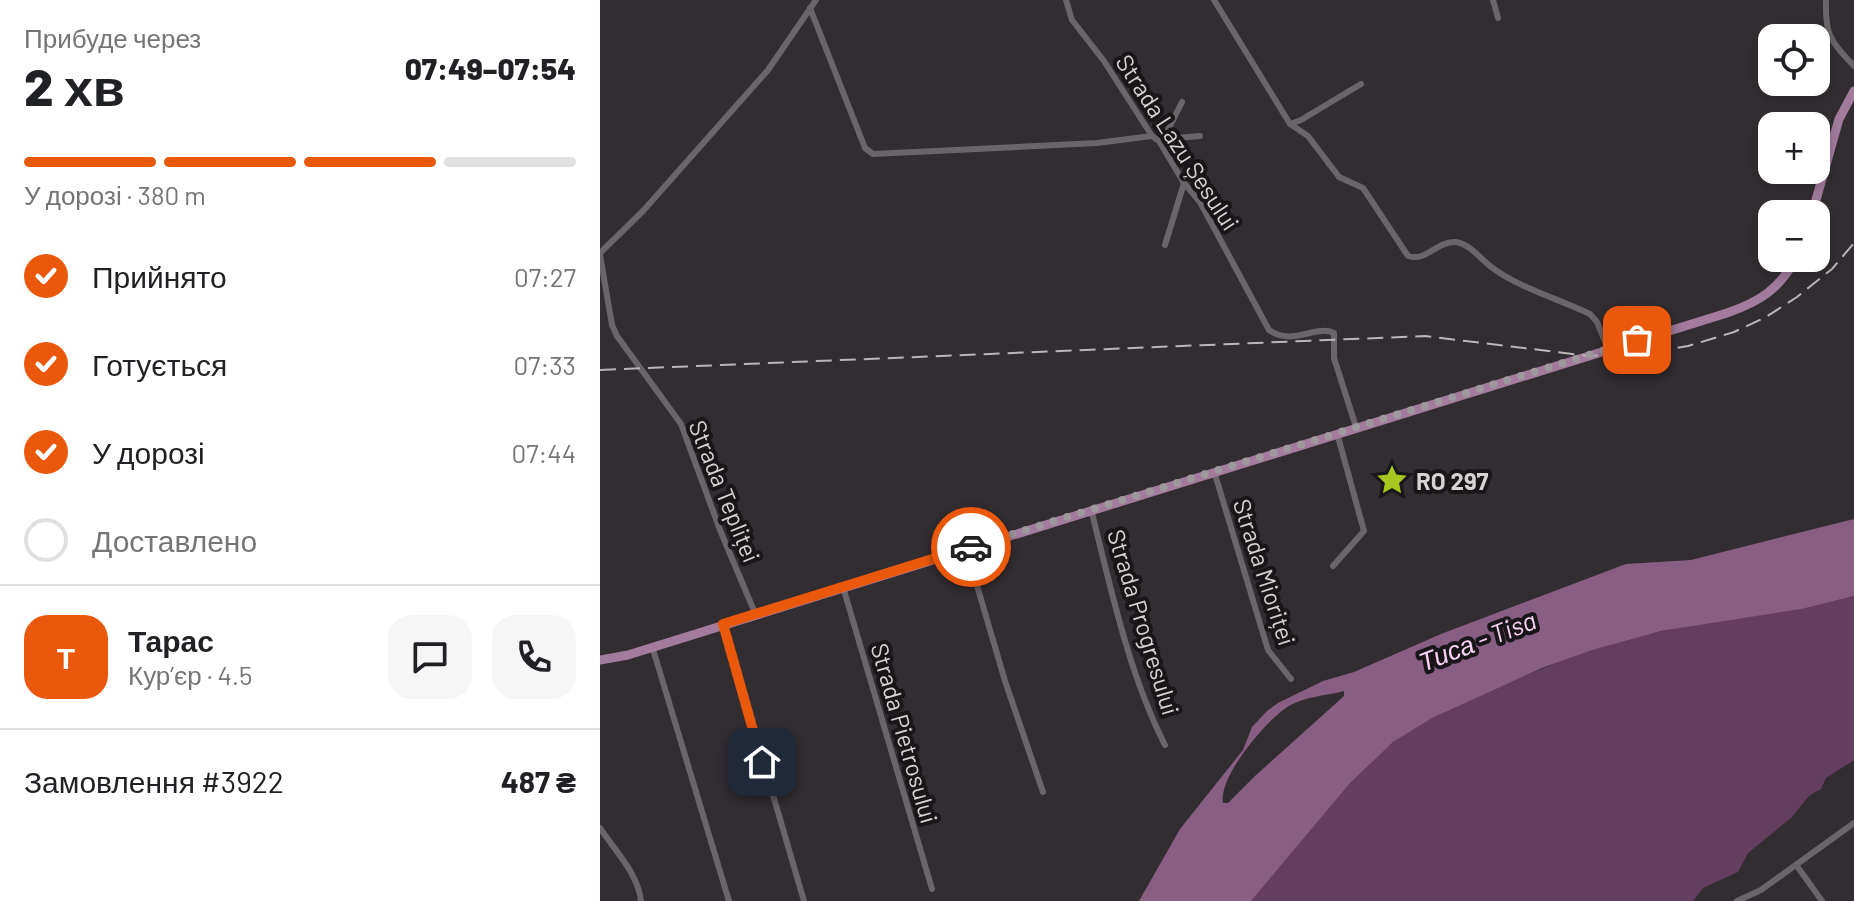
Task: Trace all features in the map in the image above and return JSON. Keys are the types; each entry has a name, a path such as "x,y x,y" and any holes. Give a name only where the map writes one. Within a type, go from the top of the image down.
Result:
{"main road":[{"path":"1816,200 1839,119 1854,91"},
{"path":"600,660 1747,306 1772,292 1787,272"}],"street":[{"path":"600,254 759,82 816,0"},
{"name":"Strada Lazu Șesului","path":"1066,0 1072,20 1104,61 1152,136 1162,142 1184,183 1210,218 1269,330 1284,338 1325,330 1334,333 1334,358 1356,427"},
{"path":"1214,0 1290,124 1308,136 1339,177 1363,188 1408,256 1422,256 1455,242 1466,246 1509,279 1590,314 1597,322 1608,349"},
{"path":"1493,0 1498,18"},
{"path":"1826,0 1829,37 1854,66"},
{"path":"810,8 865,148 873,154 1097,143 1152,136"},
{"path":"1290,124 1361,84"},
{"path":"1162,142 1182,102"},
{"path":"1162,142 1200,136"},
{"path":"1165,245 1184,183"},
{"name":"Strada Tepliței","path":"600,254 612,325 624,349 681,424 755,613"},
{"path":"1333,566 1364,531 1337,433"},
{"name":"Strada Mioriței","path":"1214,471 1268,650 1291,679"},
{"name":"Strada Progresului","path":"1091,509 1139,682 1150,716 1165,745"},
{"path":"966,548 1005,681 1043,792"},
{"name":"Strada Pietrosului","path":"843,587 932,889"},
{"path":"723,624 804,901"},
{"path":"652,646 729,901"},
{"path":"1737,901 1761,890 1797,866 1854,823"},
{"path":"600,828 637,883 641,901"},
{"path":"1797,866 1822,901"}],"shaded area":[{"path":"1854,596 1854,760 1826,778 1821,789 1809,796 1791,818 1748,853 1738,872 1703,888 1693,901 1251,901 1355,776 1393,742 1434,717 1546,667 1638,636"}],"water":[{"name":"Тиса - Tisa","path":"1854,519 1854,596 1801,609 1661,631 1542,668 1432,718 1393,742 1350,783 1251,901 1139,901 1180,829 1243,750 1252,727 1278,703 1323,681 1354,672 1441,634 1626,564 1691,560","holes":["1344,691 1344,696 1228,803 1223,803 1223,792 1236,764 1280,713 1309,698"]}],"railway":[{"path":"600,370 1425,336 1589,356 1654,352 1688,346 1734,332 1766,317 1832,269 1854,243"}],"way so far":[{"path":"971,547 1637,340"}],"place":[{"name":"RO 297","path":"1392,480"}],"route":[{"path":"762,762 723,624 971,547"}]}
